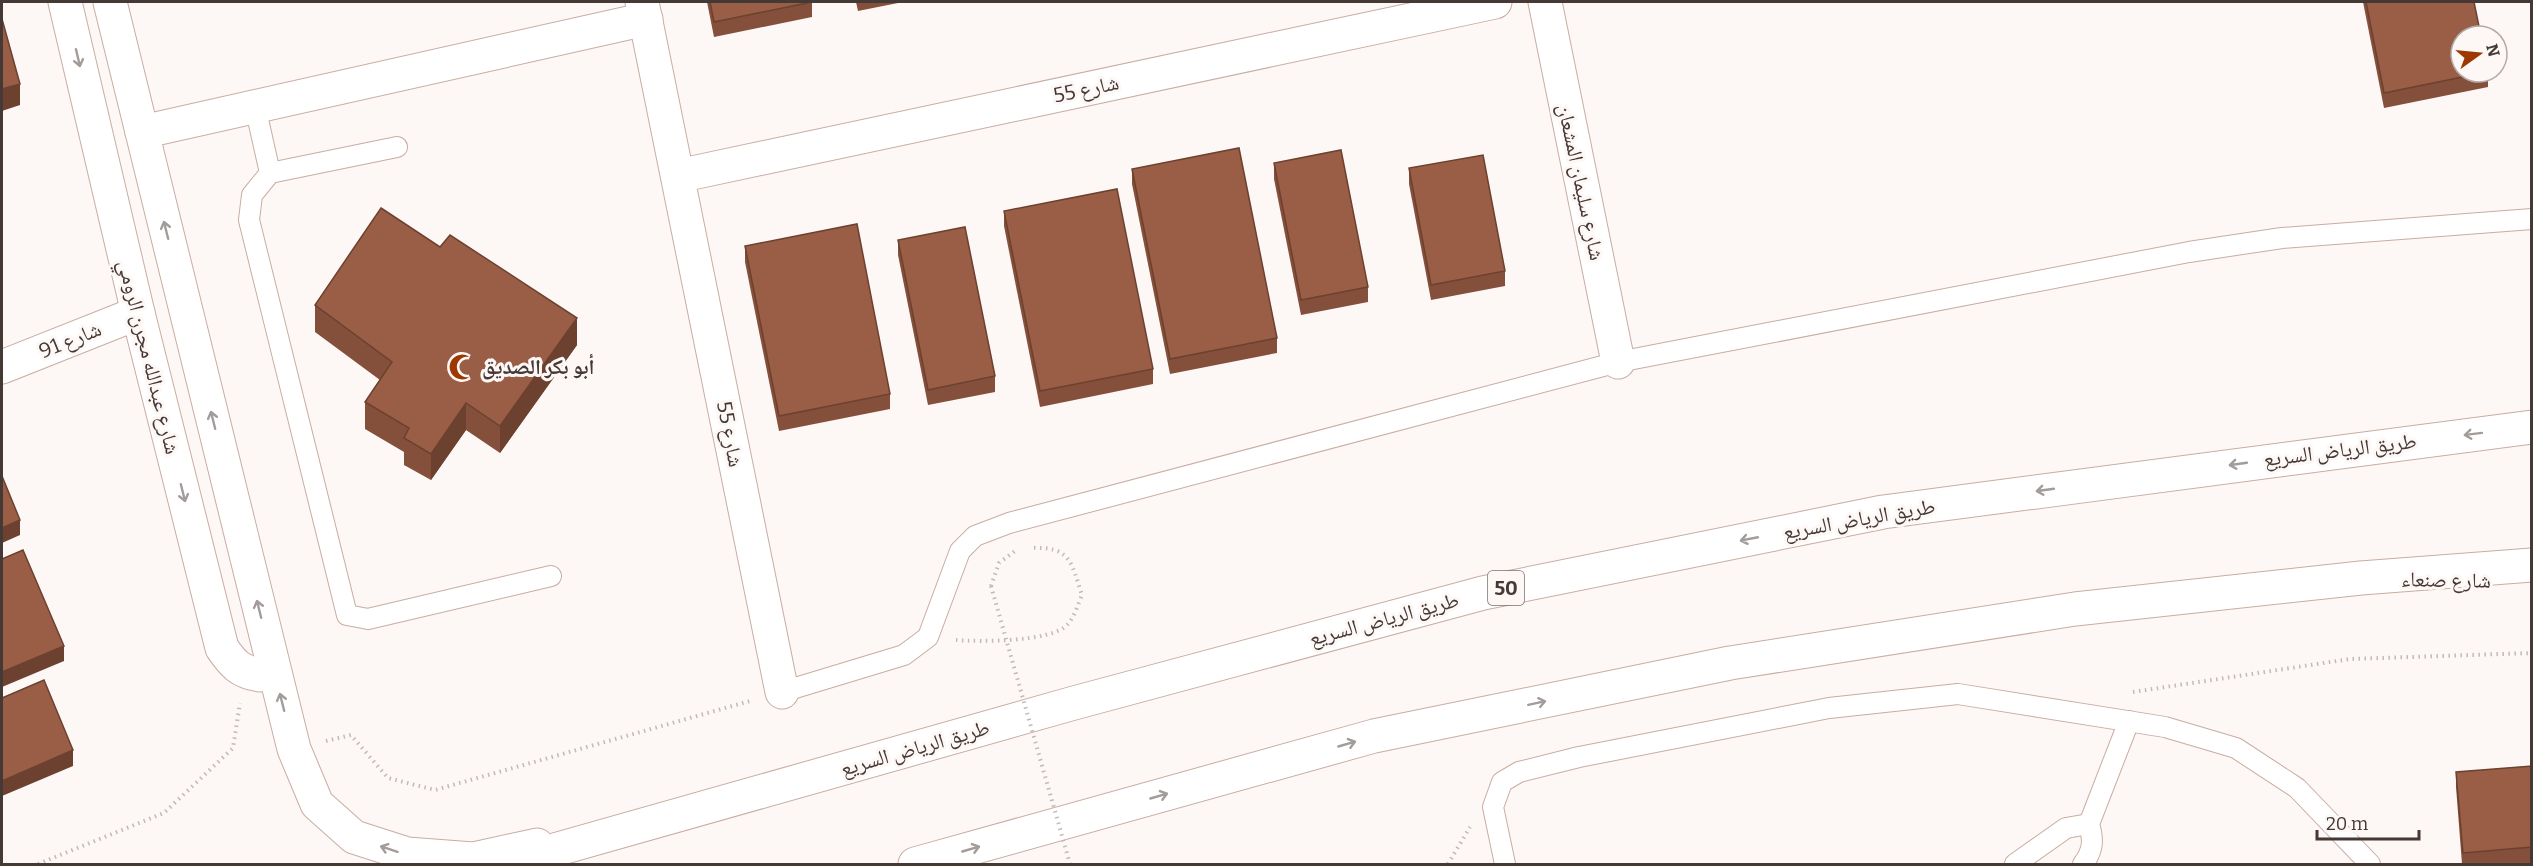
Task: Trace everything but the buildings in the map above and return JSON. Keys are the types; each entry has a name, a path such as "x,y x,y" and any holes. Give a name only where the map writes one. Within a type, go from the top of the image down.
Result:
{"main road":[{"name":"شارع عبدالله مجرن الرومي","path":"65,2 138,313 222,648 232,664 259,669"},
{"name":"شارع عبدالله مجرن الرومي","path":"110,2 142,132 259,669 317,804 354,837 407,854 473,859 673,816"},
{"name":"شارع 55","path":"678,176 1495,2"},
{"name":"شارع سليمان المشعان","path":"1545,2 1618,362"},
{"path":"142,132 644,10"},
{"name":"شارع 55","path":"644,10 782,692"},
{"name":"شارع 91","path":"2,367 138,313"},
{"name":"طريق الرياض السريع","path":"505,864 1074,703 1483,593 1883,512 2532,427"},
{"path":"915,864 1374,736 1730,663 2075,609 2361,578 2532,565"},
{"name":"شارع صنعاء","path":"2361,578 2532,581"}],"lane":[{"path":"255,106 270,173"},
{"path":"397,147 270,173 252,195 249,220 347,615 368,619 551,576"},
{"path":"782,692 904,655 928,637 960,551 975,536 1021,520 1618,362 2189,252 2282,238 2532,219"},
{"path":"1505,864 1493,807 1502,782 1519,772 1579,757 1829,708 1958,694 2164,727 2236,748 2297,788 2370,864"},
{"path":"2083,864 2092,849 2093,837 2089,824 2129,721"},
{"path":"2015,864 2066,828 2089,824"}],"path":[{"path":"979,642 1042,637 1067,626 1082,595 1071,560 1050,547 1019,548 999,563 991,586 1070,864"},
{"path":"2131,693 2350,659 2532,653"},
{"path":"38,864 164,813 233,748 259,669"},
{"path":"294,749 351,735 388,778 435,790 782,692"},
{"path":"1448,864 1467,829 1493,807"}],"place":[{"name":"أبو بكر الصديق","path":"462,367"}]}
